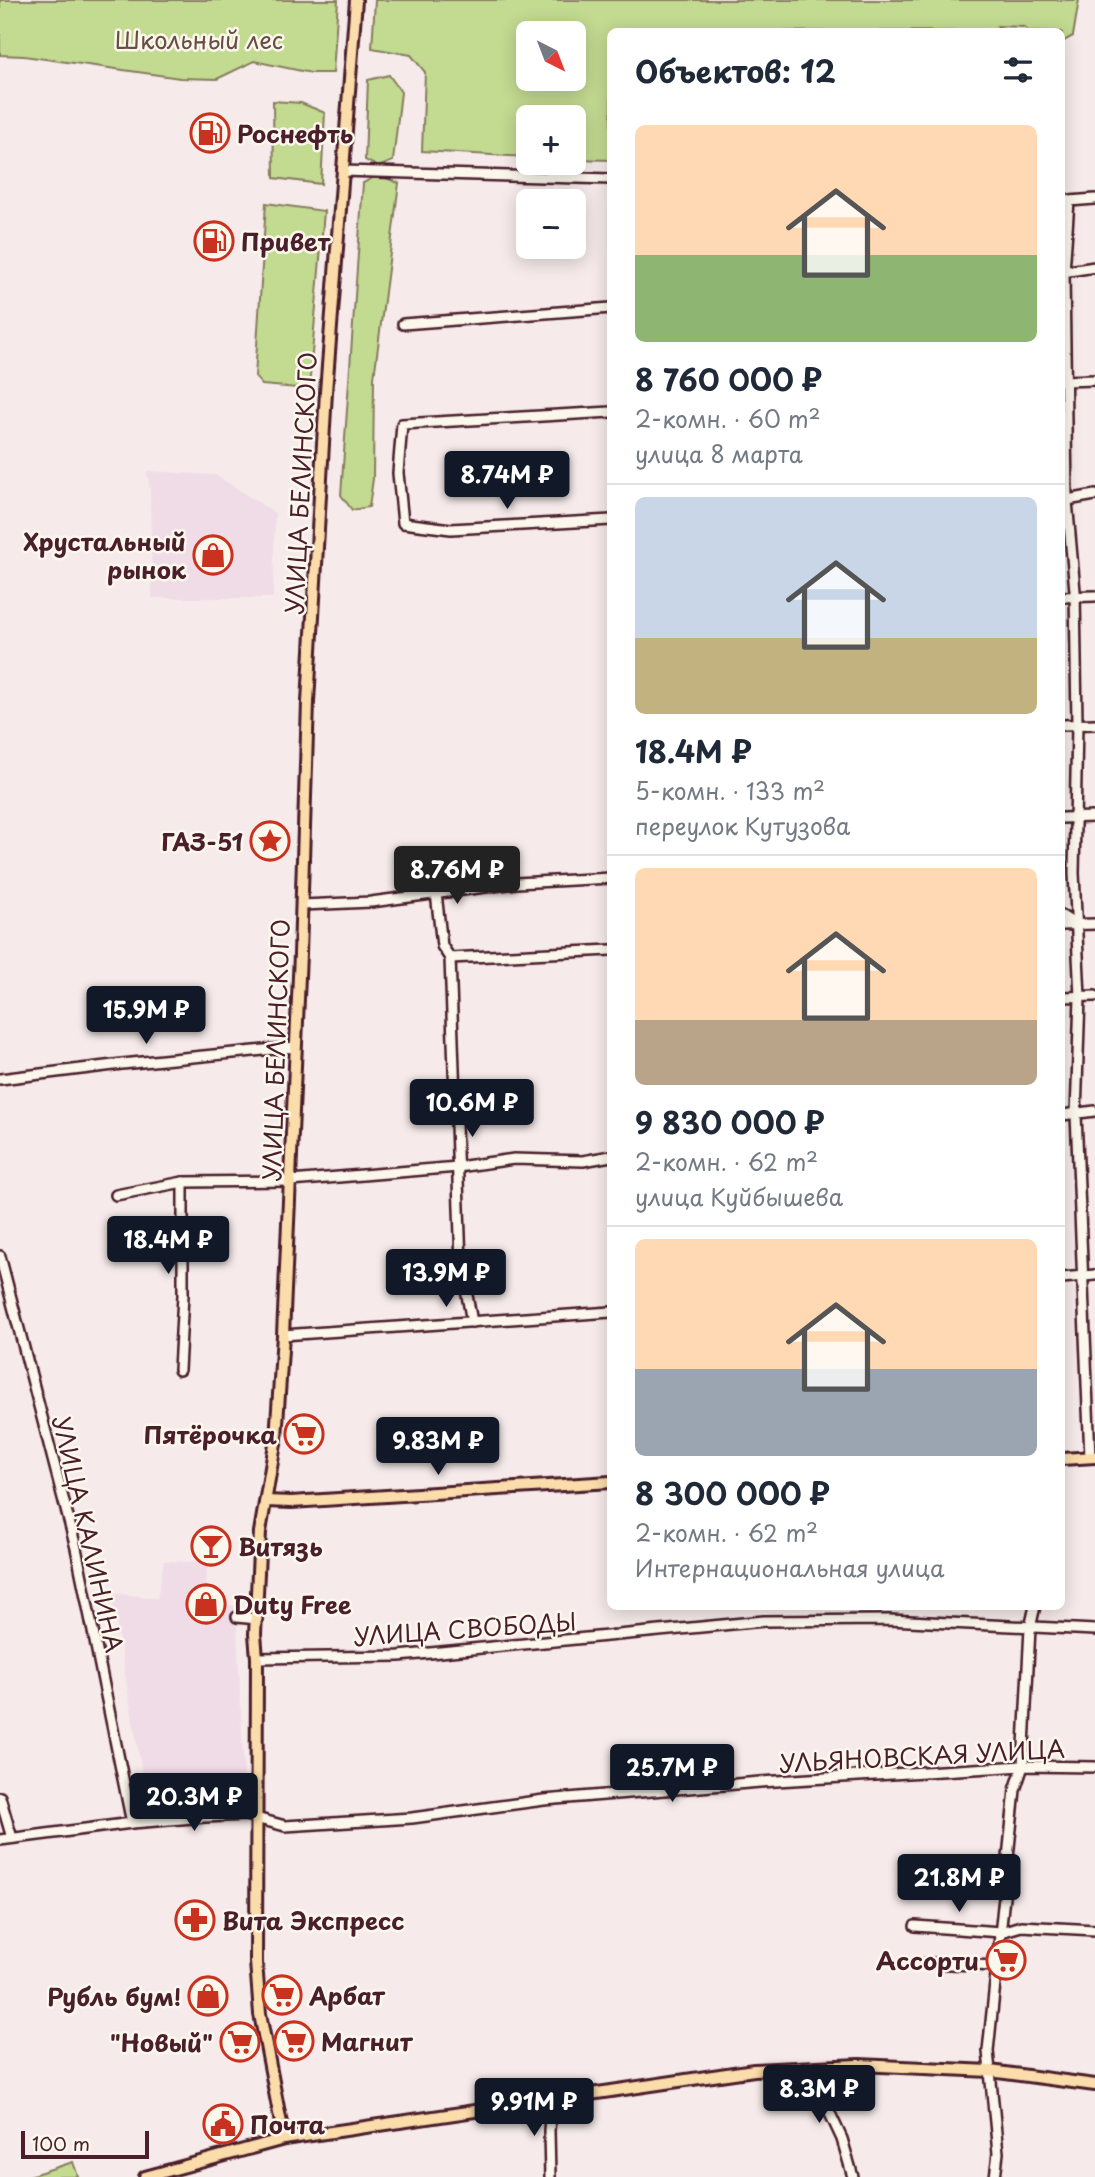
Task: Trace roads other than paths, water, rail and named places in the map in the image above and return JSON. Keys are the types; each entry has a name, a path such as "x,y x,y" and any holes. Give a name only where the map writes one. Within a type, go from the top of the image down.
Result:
{"main road":[{"name":"УЛИЦА БЕЛИНСКОГО","path":"284,2138 260,2014 256,1962 257,1658 254,1633 257,1619 260,1532 276,1438 284,1335 309,689 327,378 356,0"},
{"path":"1065,1459 1092,1457"},
{"path":"266,1501 291,1502 607,1482"},
{"path":"145,2177 284,2138 754,2070 859,2065 990,2071 1095,2085"}],"street":[{"path":"343,171 607,179"},
{"path":"1065,223 1066,199 1095,199"},
{"path":"1065,272 1095,267"},
{"path":"403,324 607,308"},
{"path":"1065,381 1095,380"},
{"path":"607,412 402,424 398,473 403,523 451,529 607,520"},
{"path":"1092,1457 1076,1114 1080,997 1074,873 1077,725 1075,596 1065,501 1095,495"},
{"path":"1065,597 1095,596"},
{"path":"1065,725 1095,724"},
{"path":"1065,823 1075,817"},
{"path":"1065,818 1095,817"},
{"path":"302,905 371,902 516,883 607,878"},
{"path":"436,893 442,946 450,958 461,1263 472,1322"},
{"path":"1065,918 1077,926"},
{"path":"1065,925 1095,924"},
{"path":"450,958 607,950"},
{"path":"1065,998 1095,996"},
{"path":"0,1079 122,1063 295,1046"},
{"path":"1065,1115 1095,1111"},
{"path":"116,1195 183,1182 291,1181 458,1167 514,1159 583,1161 607,1157"},
{"path":"179,1370 183,1295 183,1182"},
{"name":"УЛИЦА КАЛИНИНА","path":"0,1256 76,1548 132,1823"},
{"path":"1065,1278 1095,1275"},
{"path":"284,1335 607,1312"},
{"path":"995,2177 998,2152 988,2052 1015,1790 1023,1766 1030,1628 1034,1610"},
{"path":"237,1616 257,1619"},
{"name":"УЛИЦА СВОБОДЫ","path":"257,1658 399,1656 764,1621 889,1620 1095,1630"},
{"name":"УЛЬЯНОВСКАЯ УЛИЦА","path":"0,1840 132,1823 218,1816 245,1815 285,1826 412,1818 558,1799 760,1782 1023,1766 1095,1767"},
{"path":"0,1797 12,1838"},
{"path":"915,1926 1001,1932 1021,1926 1095,1930"},
{"path":"927,1963 996,1966"},
{"path":"825,2066 827,2107 842,2139 853,2177"},
{"path":"550,2177 551,2100"}],"place":[{"name":"Роснефть","path":"210,133"},
{"name":"Привет","path":"214,241"},
{"name":"Хрустальный рынок","path":"213,555"},
{"name":"ГАЗ-51","path":"270,841"},
{"name":"Пятёрочка","path":"304,1434"},
{"name":"Витязь","path":"211,1546"},
{"name":"Duty Free","path":"206,1604"},
{"name":"Вита Экспресс","path":"195,1920"},
{"name":"Ассорти","path":"1006,1960"},
{"name":"Арбат","path":"282,1995"},
{"name":"Рубль бум!","path":"208,1996"},
{"name":"Магнит","path":"294,2041"},
{"name":"\"Новый\"","path":"240,2042"},
{"name":"Почта","path":"223,2124"}],"park label":[{"name":"Школьный лес","path":"199,39"}]}
